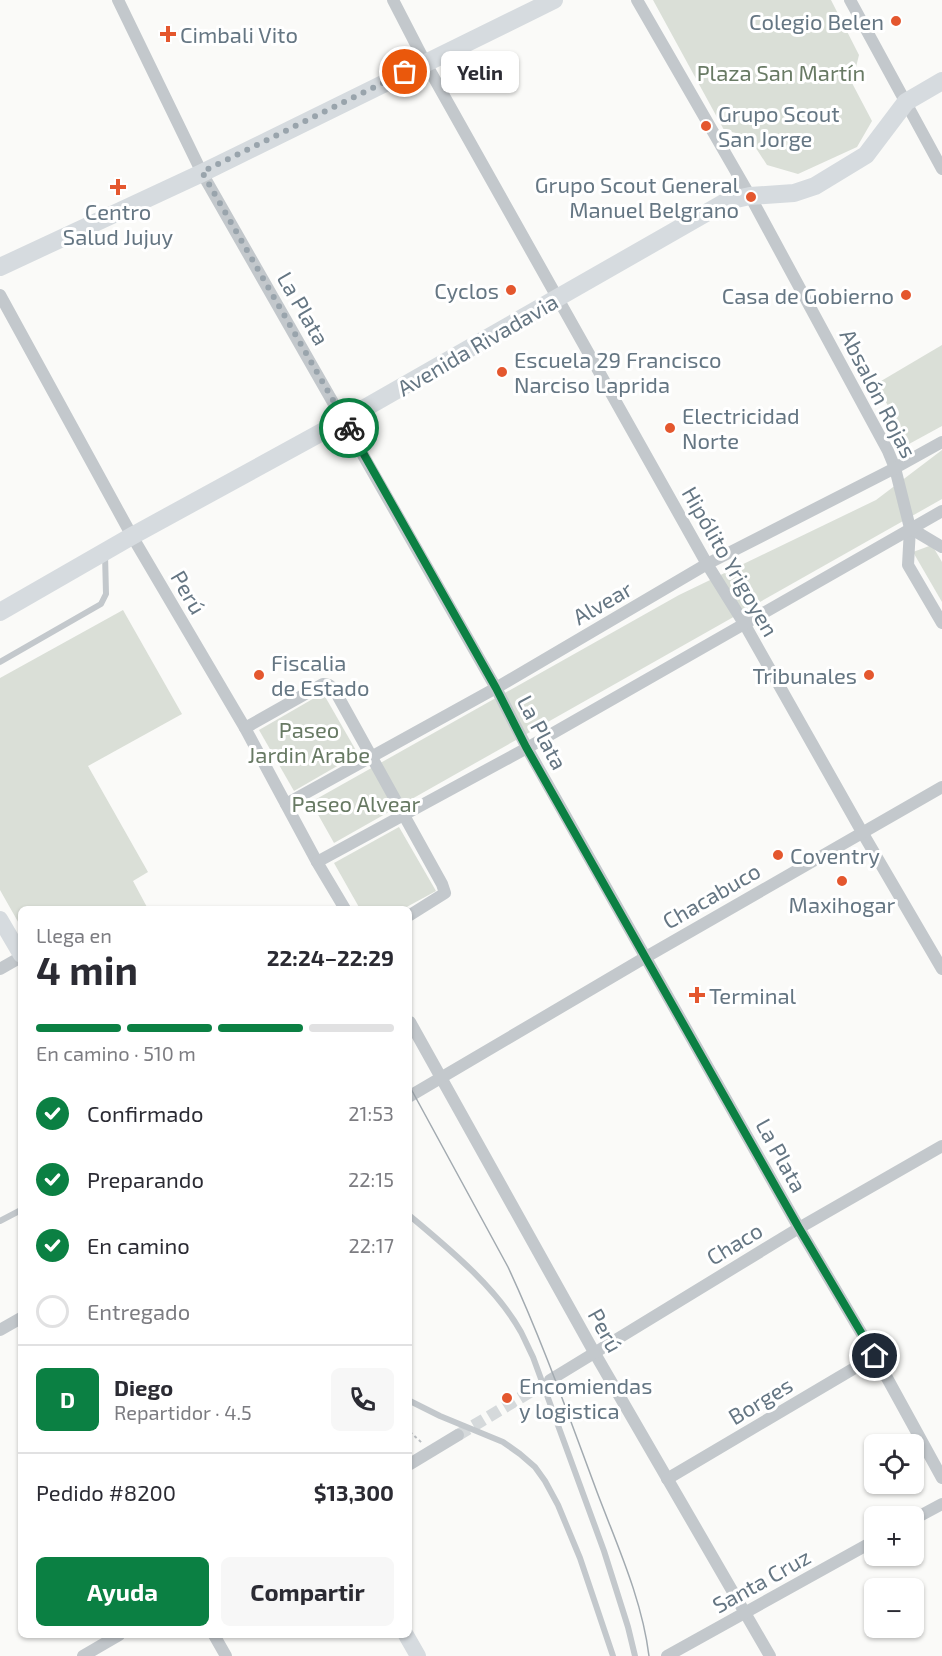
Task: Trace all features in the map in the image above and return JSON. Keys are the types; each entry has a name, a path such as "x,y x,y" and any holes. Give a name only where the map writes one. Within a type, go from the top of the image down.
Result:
{"main road":[{"path":"0,267 202,172 554,0"},
{"name":"Avenida Rivadavia","path":"0,612 132,536 344,420 727,201 804,190 815,186 860,160 906,102 942,81"},
{"path":"0,919 18,951"},
{"path":"408,1638 418,1656"}],"street":[{"name":"La Plata","path":"118,0 202,172 496,688 526,747 799,1228 875,1356 942,1478"},
{"name":"Hipólito Yrigoyen","path":"393,0 425,62 707,564 745,625 942,969"},
{"name":"Absalón Rojas","path":"637,0 750,196 888,451 895,468 910,528 908,565 942,623"},
{"path":"850,0 942,169"},
{"name":"Perú","path":"0,295 132,536 245,728 343,906"},
{"name":"Alvear","path":"286,804 496,688 707,564 942,442"},
{"path":"317,862 745,625 942,511"},
{"path":"910,528 942,547"},
{"path":"245,728 323,684 329,685 442,884 445,893 412,914"},
{"name":"Chacabuco","path":"412,1095 942,787"},
{"path":"0,969 18,958"},
{"name":"Perú","path":"412,1026 594,1352 770,1656"},
{"name":"Chaco","path":"550,1380 799,1228 942,1146"},
{"path":"0,1330 18,1320"},
{"name":"Borges","path":"667,1479 875,1356"},
{"path":"412,1463 458,1435"},
{"path":"924,1514 942,1504"},
{"name":"Santa Cruz","path":"667,1656 864,1547"},
{"path":"83,1656 114,1638"},
{"path":"216,1638 226,1656"}],"lane":[{"path":"0,662 101,604 106,594 105,552"},
{"path":"0,1221 18,1212"},
{"path":"412,1218 470,1269 502,1304 520,1331 533,1357 604,1551 635,1656"},
{"path":"412,1402 502,1442 535,1467 558,1504 613,1656"}],"green space":[{"name":"Plaza San Martín","path":"653,0 831,0 859,55 852,83 872,121 857,147 798,174 767,165 748,136 724,130"},
{"path":"942,345 942,426 909,444 876,384"},
{"name":"Paseo Alvear","path":"942,450 942,499 334,843 311,802 679,595 876,500"},
{"path":"932,545 942,562 942,602 913,552"},
{"path":"123,610 182,714 88,766 148,872 133,881 146,906 18,906 18,922 0,890 0,678"},
{"name":"Paseo Jardin Arabe","path":"323,693 358,754 294,791 259,730"},
{"name":"Paseo Jardin Arabe","path":"399,827 436,891 408,906 358,906 334,863"}],"tunnel":[{"path":"458,1435 550,1380"}],"tram line":[{"path":"412,1091 508,1267 532,1322 628,1572 641,1614 649,1656"}],"way so far":[{"path":"349,428 202,172 405,72"}],"place":[{"name":"Colegio Belen","path":"896,21"},
{"name":"Cimbali Vito","path":"168,34"},
{"name":"Yelin","path":"405,72"},
{"name":"Grupo Scout San Jorge","path":"706,126"},
{"name":"Centro Salud Jujuy","path":"118,187"},
{"name":"Grupo Scout General Manuel Belgrano","path":"751,197"},
{"name":"Cyclos","path":"511,290"},
{"name":"Casa de Gobierno","path":"906,295"},
{"name":"Escuela 29 Francisco Narciso Laprida","path":"502,372"},
{"name":"Electricidad Norte","path":"670,428"},
{"name":"Fiscalia de Estado","path":"259,675"},
{"name":"Tribunales","path":"869,675"},
{"name":"Coventry","path":"778,855"},
{"name":"Maxihogar","path":"842,881"},
{"name":"Terminal","path":"697,995"},
{"name":"Encomiendas y logistica","path":"507,1398"}],"route":[{"path":"349,428 496,688 526,747 799,1228 875,1356"}]}
